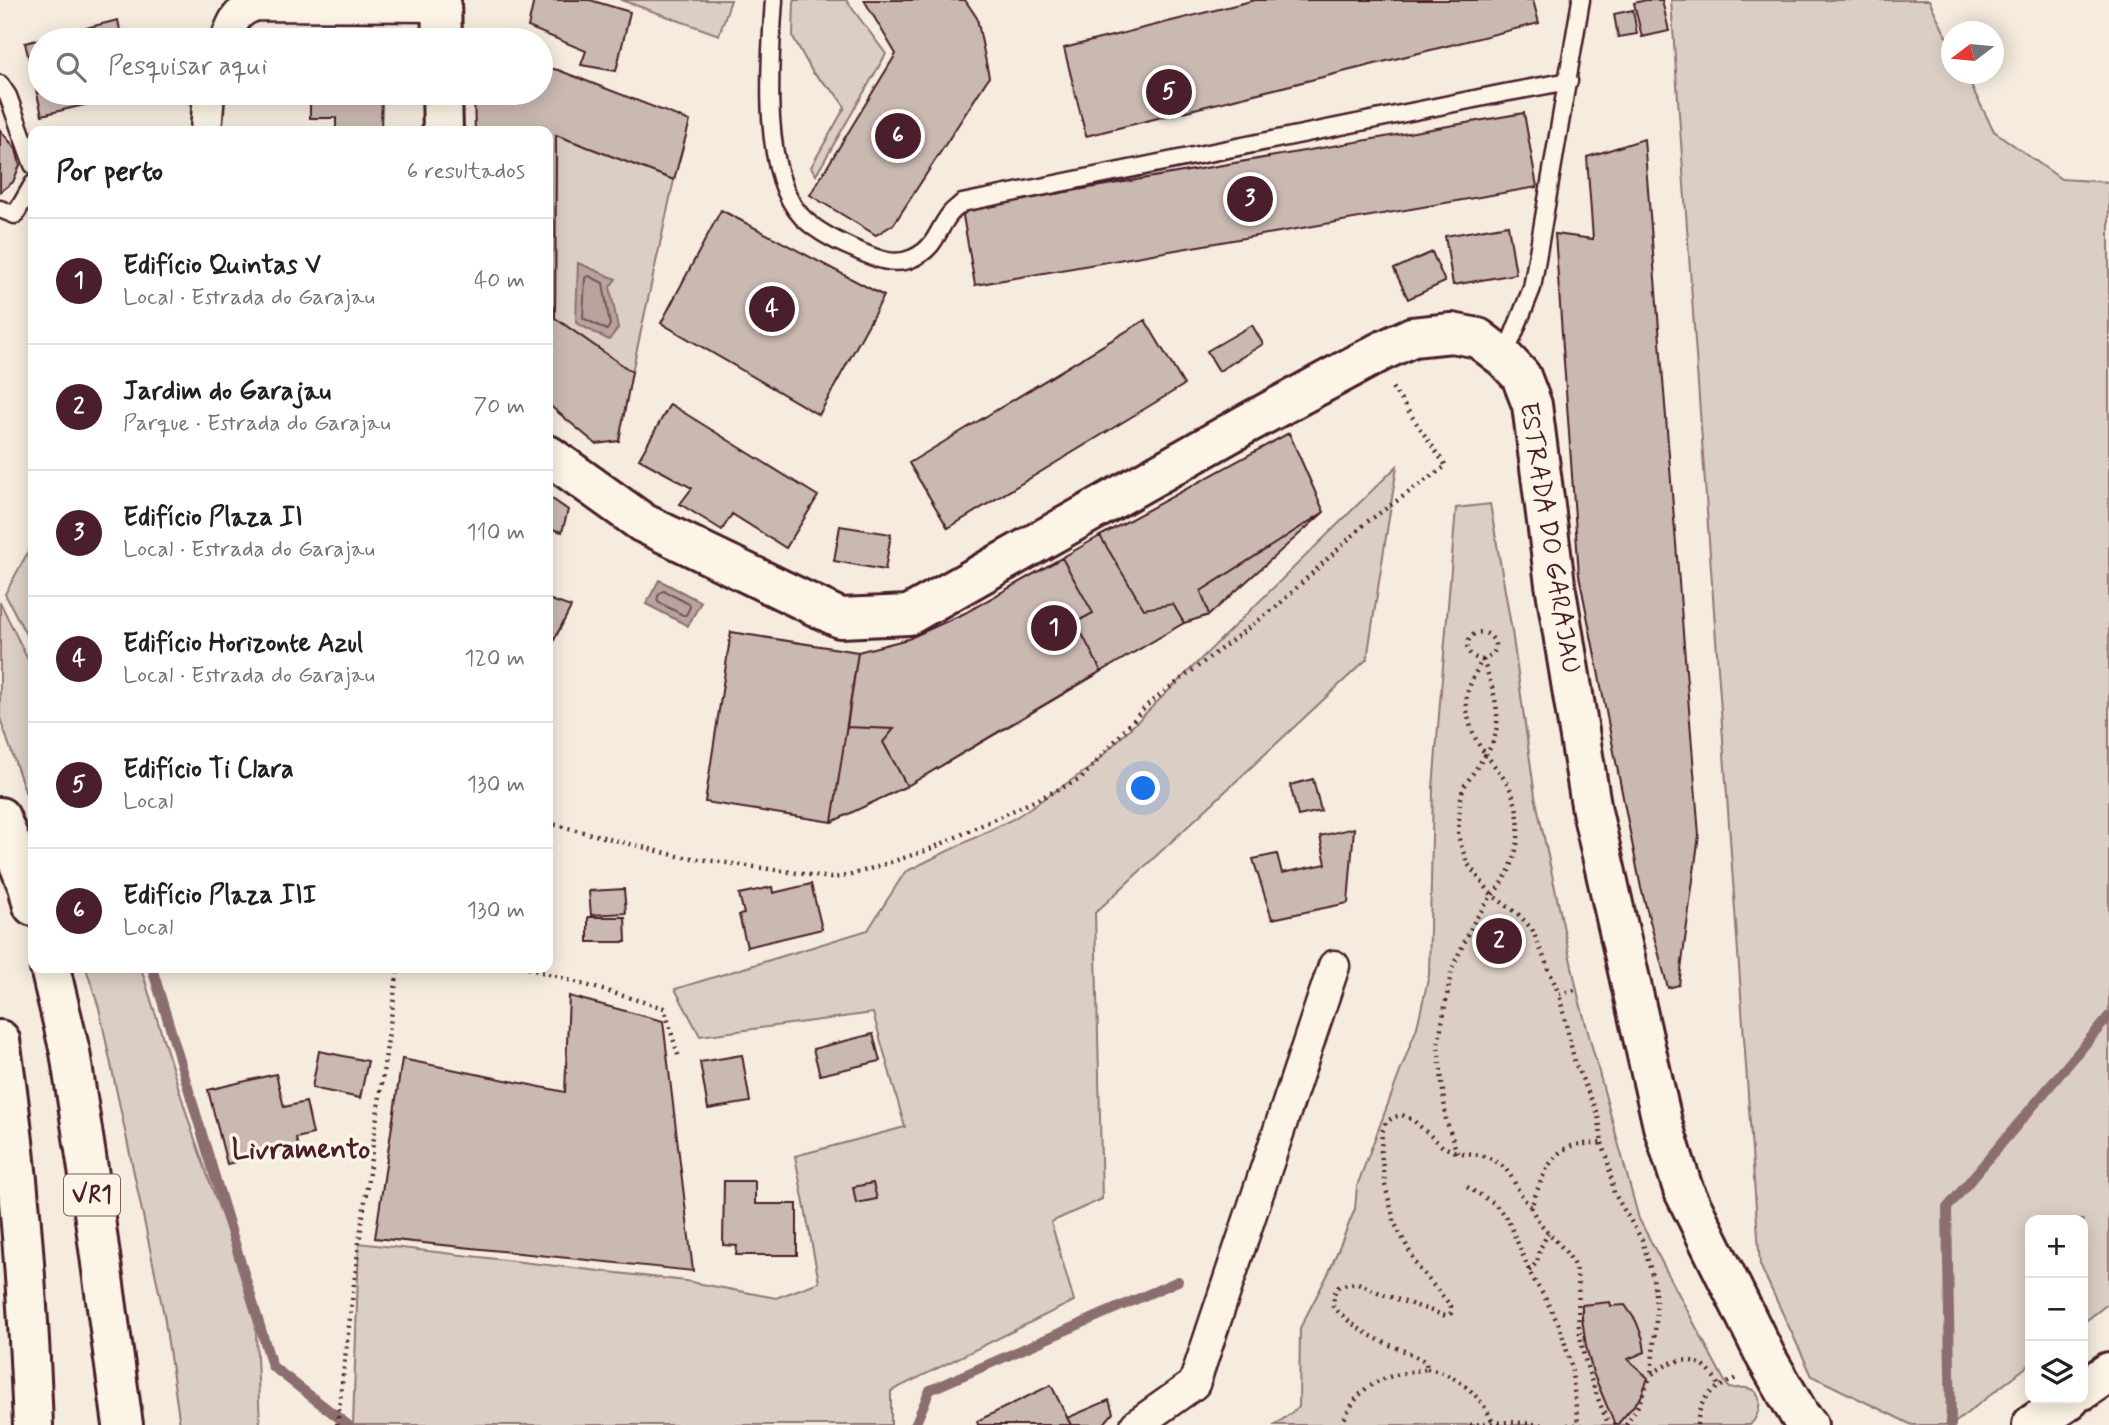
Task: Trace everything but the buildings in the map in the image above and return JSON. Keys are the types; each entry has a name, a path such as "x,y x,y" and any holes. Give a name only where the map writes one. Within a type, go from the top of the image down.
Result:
{"main road":[{"path":"442,105 443,126"},
{"name":"ESTRADA DO GARAJAU","path":"553,459 643,523 840,618 909,615 1248,422 1412,337 1452,333 1478,338 1504,358 1521,376 1532,405 1555,584 1592,811 1663,1126 1683,1189 1797,1422"},
{"path":"0,817 28,886"},
{"name":"VR1","path":"51,973 72,1065 122,1425"},
{"path":"0,1040 18,1192 33,1425"},
{"path":"2088,1387 2109,1372"},
{"path":"2032,1425 2063,1404"}],"street":[{"path":"230,28 234,18 255,5 441,15"},
{"path":"206,126 208,105"},
{"path":"1136,1425 1194,1384 1334,966"}],"lane":[{"path":"774,0 769,71 775,163 790,201 803,218 837,241 880,260 897,262 914,258 935,241 949,214 962,203 1569,81"},
{"path":"1504,358 1532,288 1581,0"},
{"path":"0,84 8,96 28,152"},
{"path":"0,209 15,215 28,193"}],"path":[{"path":"553,824 678,856 831,878 848,876 928,850 1081,779 1147,705 1276,607 1367,522 1446,466 1391,386 1400,383"},
{"path":"1457,1153 1446,1119 1438,1045 1452,968 1475,920 1507,877 1517,850 1518,833 1517,811 1510,790 1479,747 1467,705 1467,693 1483,660 1491,656 1495,648 1494,639 1488,633 1479,632 1471,635 1467,643 1468,652 1474,658 1483,660"},
{"path":"1483,660 1498,708 1497,734 1493,745 1463,788 1458,836 1467,863 1492,895 1518,914 1532,929 1559,994 1575,1063 1598,1114 1614,1193 1642,1240 1653,1278 1657,1310 1651,1374 1636,1410 1626,1425"},
{"path":"337,1425 359,1243 397,973"},
{"path":"545,973 664,1008 679,1058"},
{"path":"1559,994 1579,989"},
{"path":"1427,1369 1426,1362 1416,1354 1378,1340 1341,1315 1334,1306 1334,1294 1338,1287 1358,1283 1419,1308 1446,1316 1451,1313 1451,1306 1418,1267 1395,1224 1385,1185 1381,1152 1382,1132 1386,1122 1402,1115 1443,1147 1457,1153 1475,1153 1499,1164 1511,1175 1537,1220 1574,1267 1578,1281 1582,1349 1594,1391 1609,1425"},
{"path":"1531,1207 1545,1171 1556,1157 1568,1147 1602,1143"},
{"path":"1467,1187 1494,1203 1508,1220 1529,1271 1560,1327 1571,1365 1580,1425 1567,1425"},
{"path":"1529,1271 1537,1262 1548,1233"},
{"path":"1651,1374 1678,1359 1695,1360 1714,1375 1719,1387"},
{"path":"1342,1425 1358,1395 1374,1382 1390,1375 1427,1369 1455,1378 1475,1395 1493,1423"},
{"path":"1697,1425 1701,1403 1709,1393 1747,1371"},
{"path":"1470,1425 1509,1422 1545,1425"}],"shaded area":[{"path":"621,0 731,0 719,35"},
{"path":"794,0 846,0 886,54 816,175 811,167 845,107 835,93 813,73 793,37"},
{"path":"1671,0 1929,0 1941,25 1941,84 1970,84 1994,131 2061,179 2109,182 2109,1303 2088,1319 2088,1215 2025,1215 2025,1368 1952,1425 1912,1425 1812,1376 1760,1265"},
{"path":"556,135 674,180 632,372 555,318"},
{"path":"1397,466 1367,659 1095,913 1102,1199 1051,1222 1074,1301 891,1391 891,1425 353,1425 359,1243 686,1281 776,1298 819,1282 795,1156 905,1127 873,1013 700,1036 675,989 868,930 905,872 1015,818 1091,767"},
{"path":"1490,504 1512,631 1535,796 1579,999 1639,1219 1729,1388 1747,1388 1757,1394 1758,1410 1750,1425 1275,1425 1299,1407 1300,1328 1329,1272 1355,1209 1357,1186 1417,1027 1429,975 1433,788 1456,508"},
{"path":"28,552 28,638 5,594"},
{"path":"0,602 28,660 28,800 0,718"},
{"path":"88,973 143,973 192,1131 255,1311 260,1425 180,1425 164,1315 99,1008"}],"water":[{"path":"578,263 616,279 610,287 618,328 609,340 576,323"},
{"path":"659,580 701,602 688,626 646,604"}],"waterway":[{"path":"154,973 272,1366 348,1425"},
{"path":"1951,1425 1947,1208 2109,1016"},
{"path":"915,1425 930,1390 1178,1281"}],"place":[{"name":"Edifício Ti Clara","path":"1169,92"},
{"name":"Edifício Plaza III","path":"898,136"},
{"name":"Edifício Plaza II","path":"1250,199"},
{"name":"Edifício Horizonte Azul","path":"772,309"},
{"name":"Edifício Quintas V","path":"1054,628"},
{"name":"Jardim do Garajau","path":"1499,941"}],"district":[{"name":"Livramento","path":"301,1150"}]}
